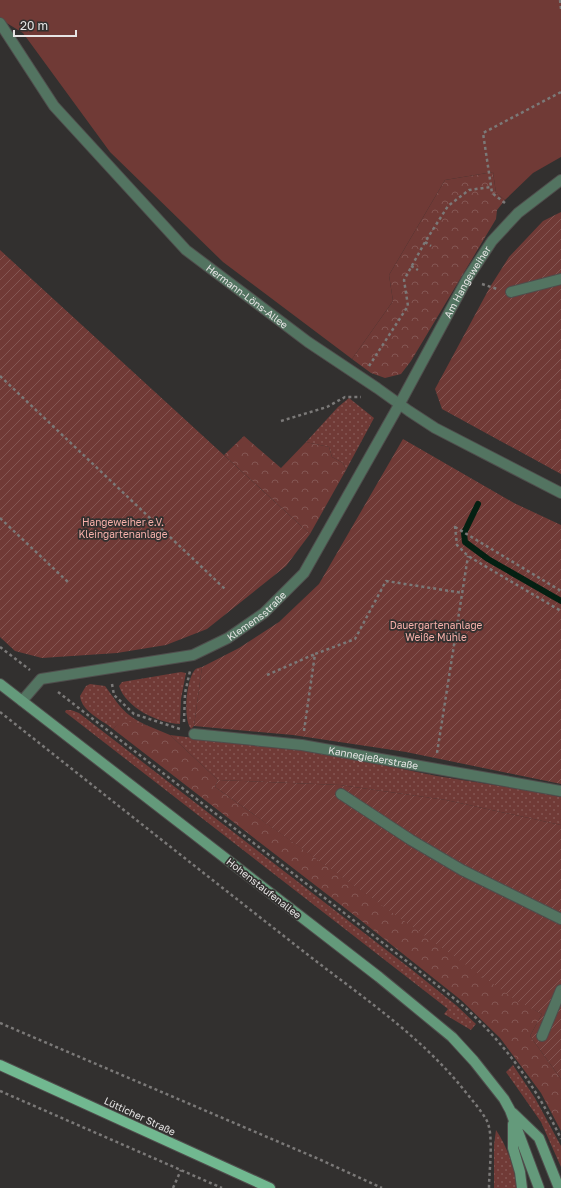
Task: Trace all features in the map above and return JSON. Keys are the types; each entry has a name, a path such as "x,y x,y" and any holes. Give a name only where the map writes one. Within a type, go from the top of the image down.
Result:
{"main road":[{"name":"Hohenstaufenallee","path":"0,684 379,977 452,1037 474,1061 512,1114 538,1138 559,1188"},
{"name":"Lütticher Straße","path":"0,1065 270,1188"},
{"name":"Hohenstaufenallee","path":"512,1114 539,1188"},
{"path":"512,1114 513,1148 520,1172 522,1188"}],"street":[{"name":"Hermann-Löns-Allee","path":"0,23 54,106 186,250 308,342 377,388 399,405 435,428 561,493"},
{"name":"Am Hangeweiher","path":"399,405 467,279 492,241 518,213 561,180"},
{"path":"511,292 561,280"},
{"name":"Klemensstraße","path":"41,679 193,655 228,638 264,613 304,574 399,405"},
{"path":"22,701 41,679"},
{"name":"Kannegießerstraße","path":"189,732 302,745 561,791"},
{"path":"341,794 411,840 462,870 561,919"},
{"path":"542,1036 561,990"}],"path":[{"path":"560,0 561,9"},
{"path":"518,213 492,194 483,133 561,92"},
{"path":"361,378 408,306 404,280 425,242 448,206 468,190 491,186"},
{"path":"425,242 431,246"},
{"path":"412,266 418,270"},
{"path":"467,279 511,292"},
{"path":"0,376 226,590"},
{"path":"281,422 328,407 344,397 366,397 377,388"},
{"path":"0,518 69,583"},
{"path":"561,591 472,538 455,526 457,545 468,556 561,611"},
{"path":"435,769 468,556"},
{"path":"267,675 355,639 386,581 463,593"},
{"path":"0,646 418,970 474,1016 496,1038 526,1077 541,1101 561,1139"},
{"path":"302,745 316,654"},
{"path":"108,668 114,695 134,714 189,732 185,693 193,655"},
{"path":"0,712 304,952 388,1016 427,1050 455,1079 488,1123 490,1135 489,1188"},
{"path":"0,1022 321,1160 382,1188"},
{"path":"0,1091 222,1188"},
{"path":"174,1188 181,1170"}],"green space":[{"path":"0,0 561,0 561,157 533,173 505,200 496,193 493,172 445,180 389,275 393,301 352,359 223,262 110,152 23,33 0,19"},
{"path":"493,172 496,193 505,200 497,210 496,219 411,361 401,374 385,378 371,373 352,359 393,301 389,275 445,180"},
{"path":"561,212 561,474 442,409 435,389 490,287 509,257 543,221"},
{"name":"Hangeweiher e.V. Kleingartenanlage","path":"0,250 310,534 286,566 207,629 166,645 117,653 42,658 15,651 0,637"},
{"path":"349,398 374,418 346,470 343,463 332,457 329,447 306,442 338,407"},
{"path":"244,436 281,468 306,442 329,447 332,457 343,463 346,470 310,534 224,455"},
{"name":"Dauergartenanlage Weiße Mühle","path":"403,439 514,503 561,525 561,784 406,752 293,735 194,726 202,667 239,648 279,622 319,584"},
{"path":"202,667 194,726 191,729 186,709 187,692 191,676 194,671"},
{"path":"181,672 186,673 181,699 180,724 162,721 144,713 128,701 119,686 122,682"},
{"path":"90,684 105,686 126,713 146,725 121,721 113,729 93,715 84,706 80,696 86,686"},
{"path":"66,710 79,713 411,969 457,1006 476,1024 471,1030 444,1014 448,1009 65,712"},
{"path":"121,720 146,725 170,735 218,780 215,787 517,1000 542,1014 530,1036 561,1079 561,1131 541,1093 500,1038 461,1000 359,919 113,729"},
{"path":"170,735 252,745 303,749 437,776 561,797 561,825 446,800 340,785 218,780"},
{"path":"218,780 340,785 446,800 561,825 561,1079 530,1036 542,1014 517,1001 215,787"},
{"path":"513,1065 535,1098 561,1146 561,1167 541,1122 506,1072"},
{"path":"496,1130 504,1143 510,1158 517,1188 494,1188 494,1145"}],"waterway":[{"path":"478,504 464,533 465,542 488,559 561,601"}]}
